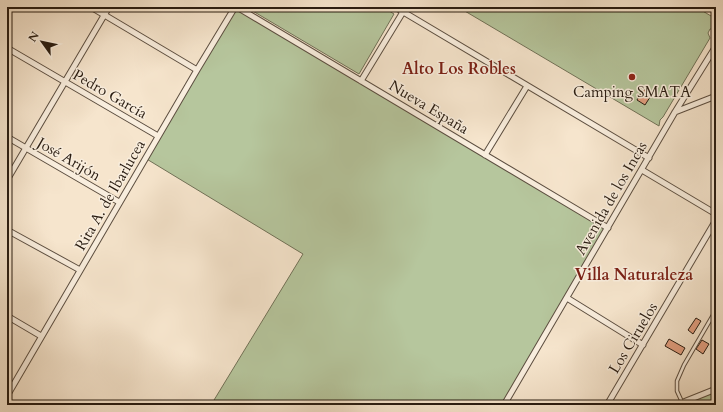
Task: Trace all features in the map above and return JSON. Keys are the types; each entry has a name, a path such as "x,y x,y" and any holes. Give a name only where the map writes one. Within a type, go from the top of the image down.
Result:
{"street":[{"path":"91,7 197,70"},
{"path":"7,180 109,7"},
{"name":"Rita A. de Ibarlucea","path":"7,396 119,202 236,7"},
{"name":"Nueva España","path":"236,7 608,228"},
{"path":"395,7 649,158"},
{"path":"361,81 406,7"},
{"name":"Avenida de los Incas","path":"504,405 675,112 716,46"},
{"name":"Pedro García","path":"7,48 158,136"},
{"path":"485,155 526,86"},
{"path":"675,112 716,96"},
{"name":"José Arijón","path":"7,138 119,202"},
{"path":"642,170 716,214"},
{"name":"Los Ciruelos","path":"607,405 716,220"},
{"path":"7,230 80,270"},
{"path":"567,298 643,345"},
{"path":"7,316 41,336"},
{"path":"676,405 683,404 716,389"}],"lane":[{"path":"683,404 677,391 677,381 684,365 716,310"}],"green space":[{"path":"235,7 608,228 504,405 211,405 303,254 145,158"},
{"path":"246,7 383,7 394,14 359,74"},
{"name":"Camping SMATA","path":"458,7 696,7 716,19 716,27 714,29 710,29 708,33 710,38 660,120 659,126"},
{"path":"716,389 716,405 676,405"}],"building":[{"path":"643,89 652,94 645,105 637,100"},
{"path":"696,318 701,321 693,334 688,330"},
{"path":"669,339 685,348 681,355 665,346"},
{"path":"702,340 709,344 703,354 696,349"}],"place":[{"name":"Camping SMATA","path":"632,77"}],"district":[{"name":"Alto Los Robles","path":"459,69"},
{"name":"Villa Naturaleza","path":"634,275"}]}
